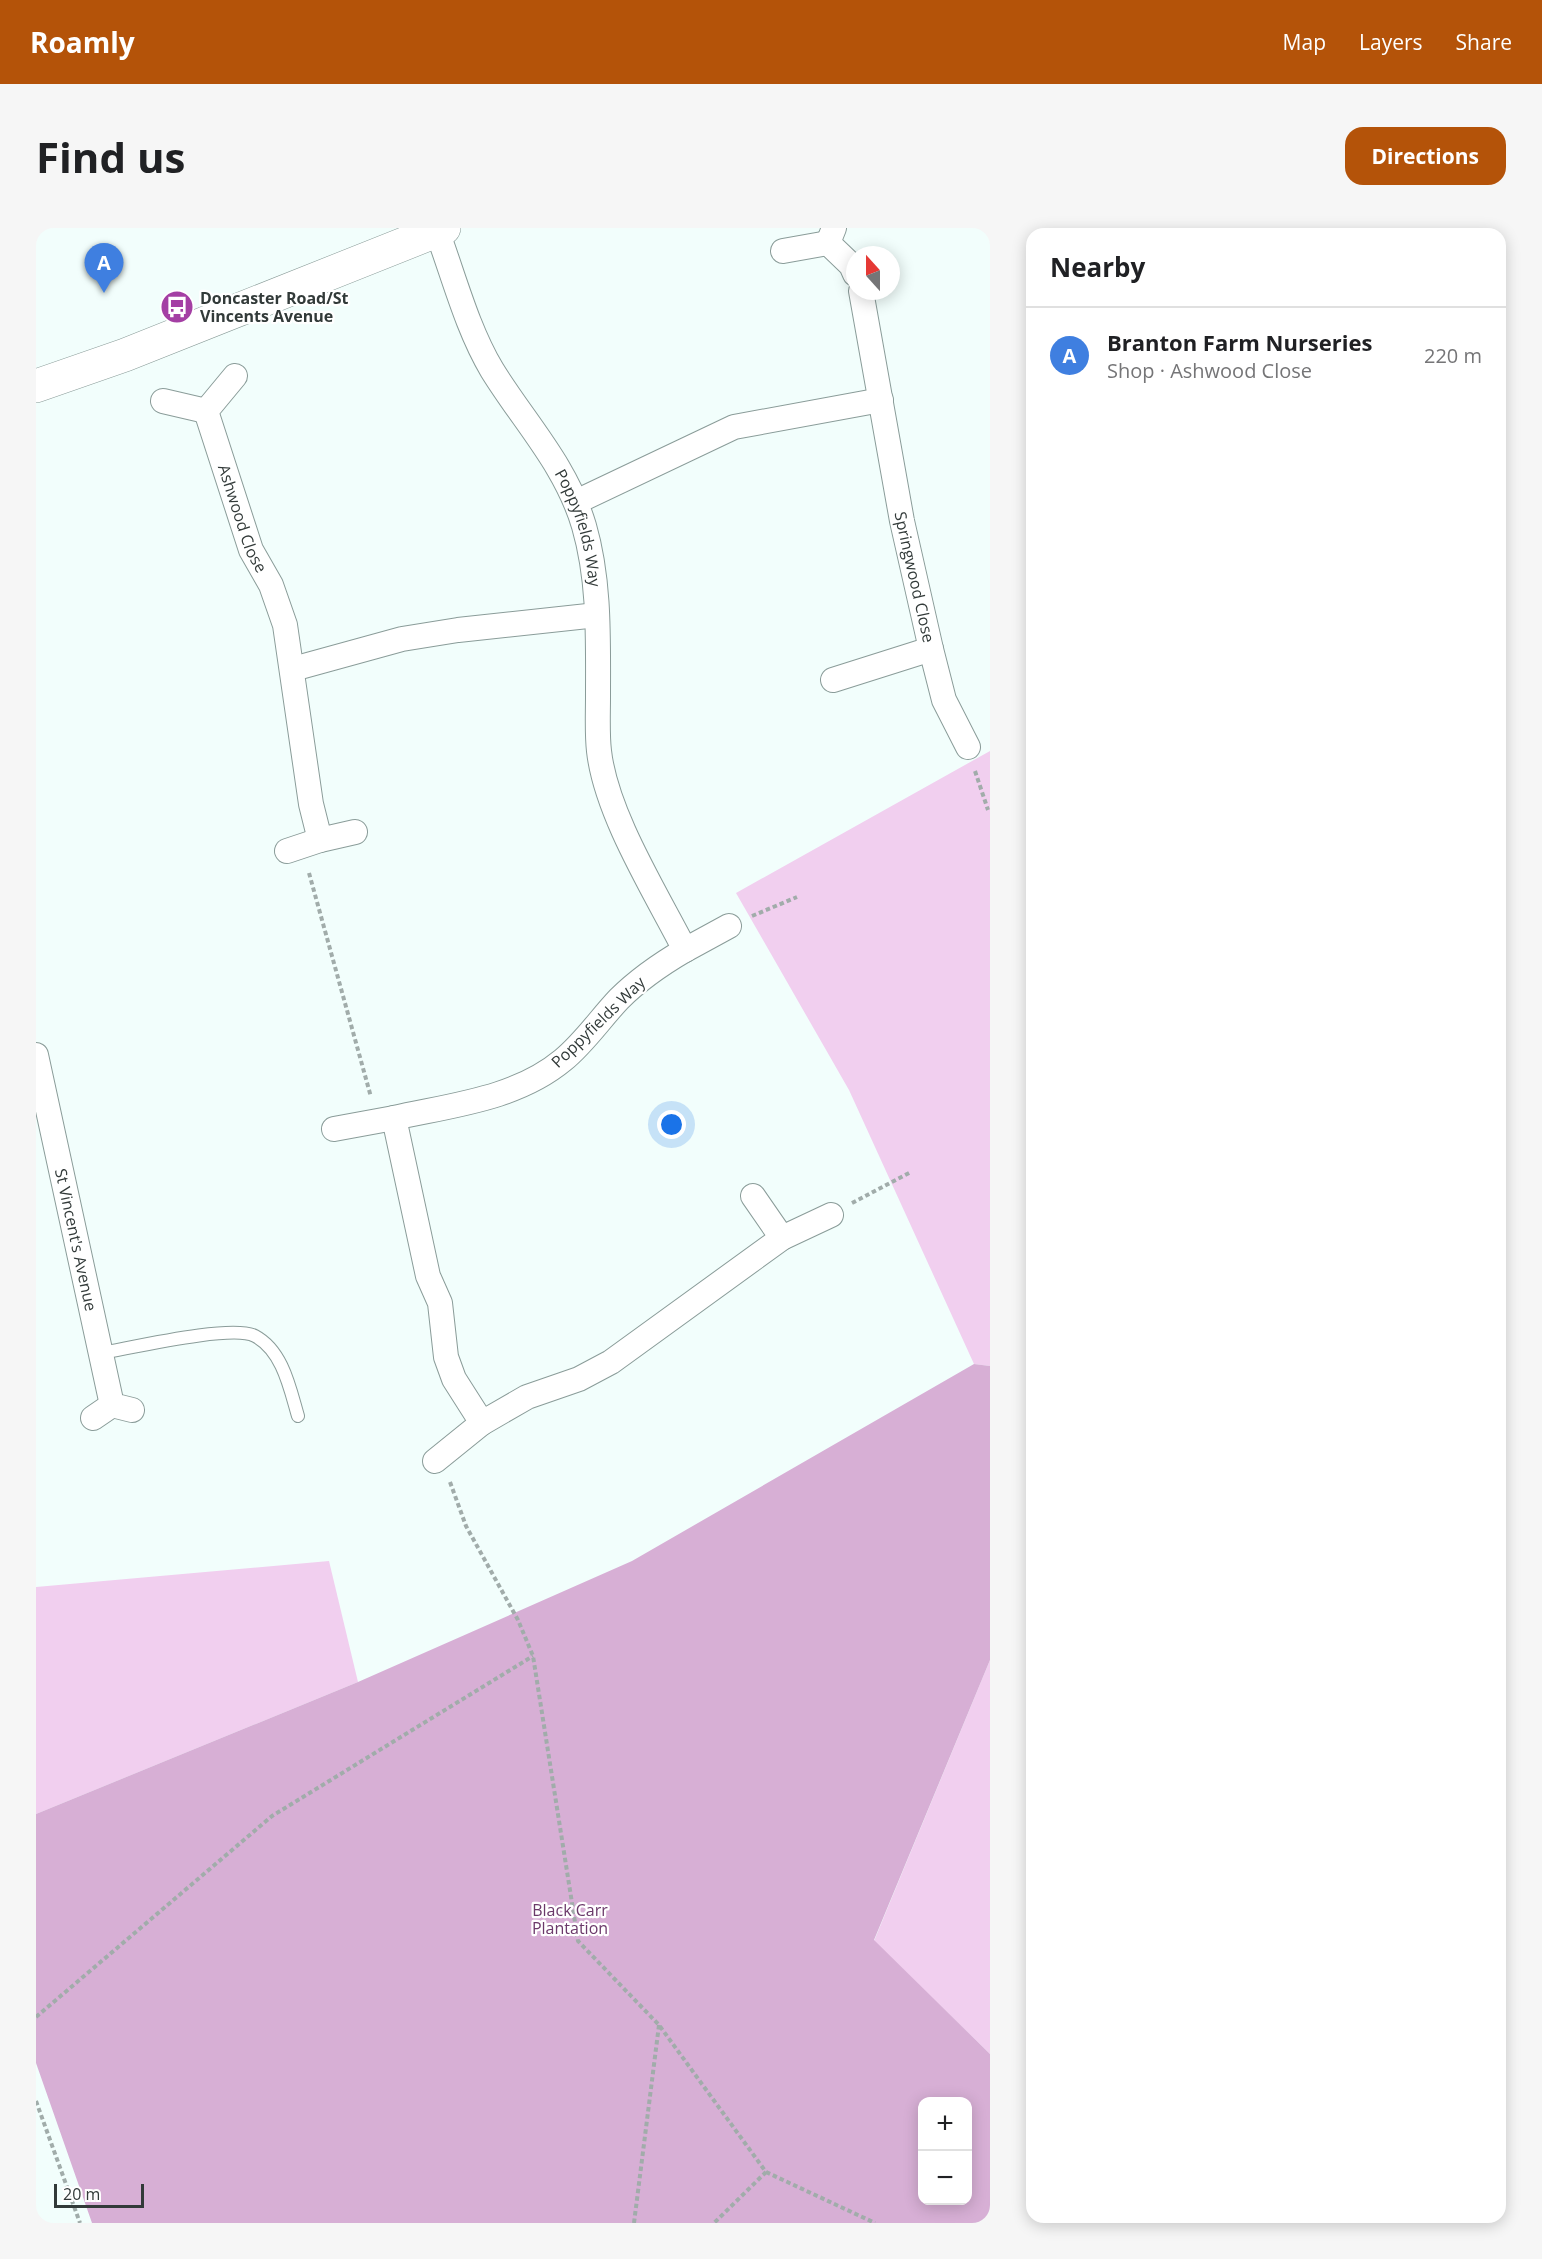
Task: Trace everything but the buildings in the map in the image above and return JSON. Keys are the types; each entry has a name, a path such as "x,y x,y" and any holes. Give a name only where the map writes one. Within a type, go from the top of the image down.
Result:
{"main road":[{"path":"36,386 125,355 440,230"}],"street":[{"name":"Poppyfields Way","path":"334,1129 386,1120 497,1095 525,1085 564,1059 620,998 653,969 685,950 612,807 603,779 598,750 597,615 590,553 576,502 558,466 492,370 477,342 440,230"},
{"path":"783,251 831,236 846,258"},
{"name":"Springwood Close","path":"863,300 902,520 931,649 944,700 968,747"},
{"path":"163,401 206,411 236,376"},
{"path":"576,502 734,427 881,400"},
{"name":"Ashwood Close","path":"206,411 251,549 271,585 279,606 293,669 310,804 303,846"},
{"path":"293,669 402,639 458,630 597,615"},
{"path":"833,680 931,649"},
{"path":"303,846 355,832"},
{"path":"685,950 729,926"},
{"name":"St Vincent's Avenue","path":"36,1055 112,1411"},
{"path":"386,1120 428,1276 440,1303 446,1357 454,1379 482,1423"},
{"path":"753,1197 782,1238"},
{"path":"438,1458 482,1423 527,1397 579,1379 611,1362 782,1238 831,1215"}],"lane":[{"path":"100,1353 217,1332 239,1332 256,1336 272,1352 286,1377 298,1416"}],"path":[{"path":"968,747 988,810"},
{"path":"303,846 386,1120"},
{"path":"729,926 798,897"},
{"path":"831,1215 911,1172"},
{"path":"438,1458 466,1526 518,1620 532,1656 578,1941 659,2025 766,2172 875,2223"},
{"path":"36,2017 272,1816 532,1656"},
{"path":"634,2223 659,2025"},
{"path":"36,2101 80,2223"},
{"path":"714,2223 766,2172"}],"shaded area":[{"path":"990,751 990,1366 974,1364 849,1090 736,893"},
{"path":"329,1561 358,1682 36,1814 36,1587"},
{"path":"990,1660 990,2054 874,1941"}],"green space":[{"name":"Black Carr Plantation","path":"974,1364 990,1366 990,1660 874,1940 990,2054 990,2223 92,2223 36,2063 36,1814 358,1682 632,1561"}],"place":[{"name":"Branton Farm Nurseries","path":"104,293"},
{"name":"Doncaster Road/St Vincents Avenue","path":"177,307"}]}
